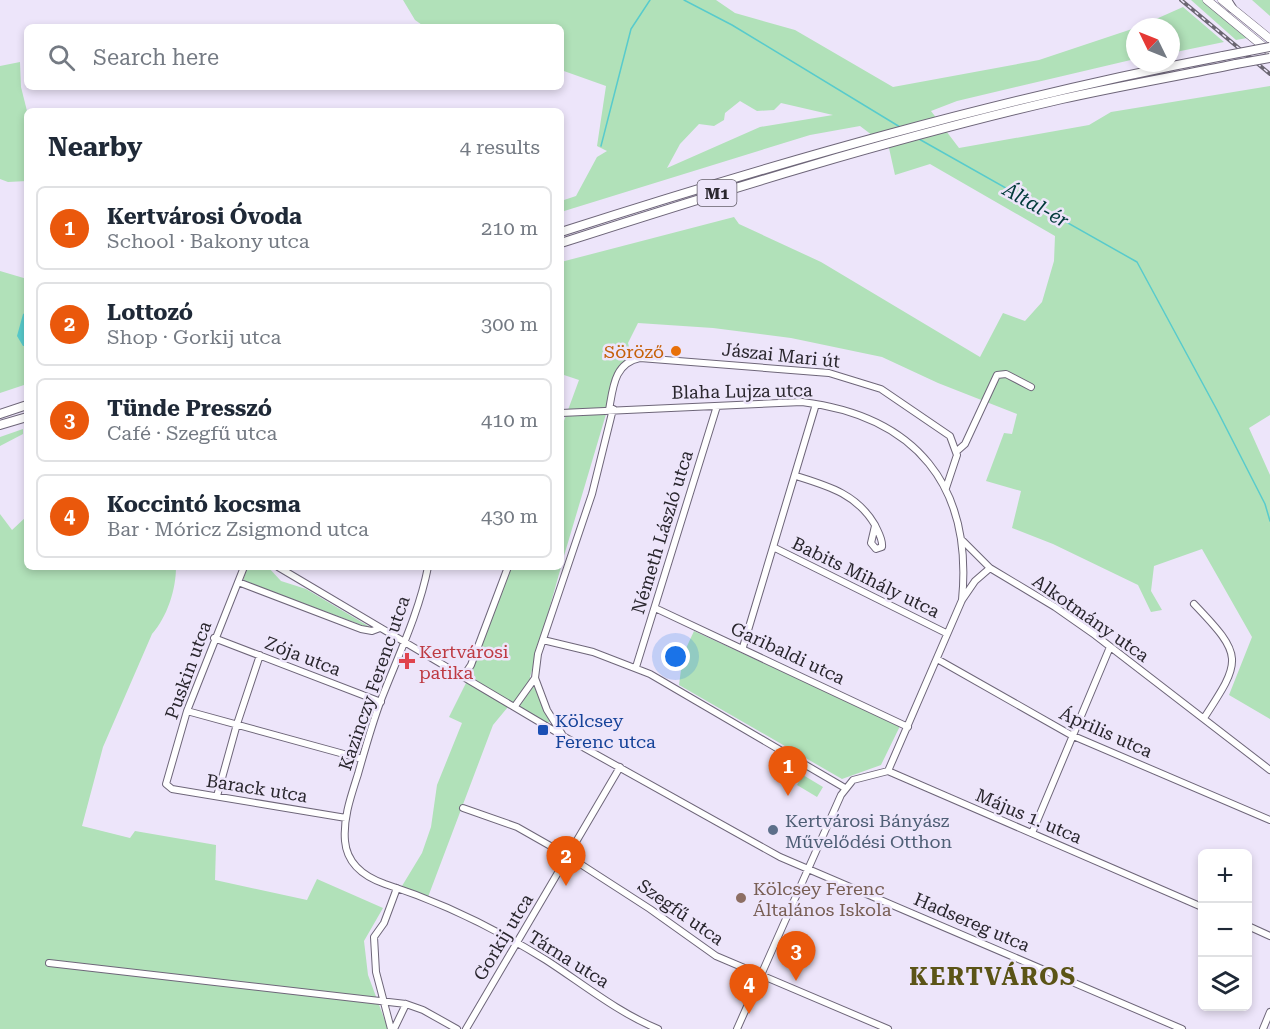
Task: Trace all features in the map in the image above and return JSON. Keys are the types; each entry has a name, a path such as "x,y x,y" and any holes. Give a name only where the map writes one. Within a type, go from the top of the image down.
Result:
{"highway":[{"name":"M1","path":"564,231 871,138 950,117 1118,76 1270,47"},
{"name":"M1","path":"564,242 723,191 874,148 1063,99 1270,58"},
{"path":"0,414 24,406"},
{"path":"0,425 24,418"}],"main road":[{"path":"1207,0 1270,52"},
{"path":"1222,0 1270,39"}],"street":[{"name":"Jászai Mari út","path":"535,678 536,663 543,640 592,494 618,372 626,363 640,358 829,373 864,381 897,398 944,430 957,451"},
{"path":"946,488 957,451 965,444 997,375 1006,374 1031,387"},
{"name":"Blaha Lujza utca","path":"564,413 788,402 816,404 861,415 899,435 929,463 946,488 963,540 962,600"},
{"path":"743,647 816,404"},
{"name":"Németh László utca","path":"636,667 717,406"},
{"path":"796,476 846,495 862,507 875,526"},
{"name":"Alkotmány utca","path":"963,540 990,568 1055,607 1270,770"},
{"name":"Babits Mihály utca","path":"773,548 946,633"},
{"name":"Blaha Lujza utca","path":"888,771 962,600 975,581 990,568"},
{"name":"Puskin utca","path":"166,784 187,711 243,570"},
{"name":"Hadsereg utca","path":"283,570 725,829 780,857 1182,1029"},
{"name":"Kazinczy Ferenc utca","path":"397,888 376,881 357,869 345,846 346,818 362,759 417,608 427,570"},
{"path":"463,677 471,665 507,570"},
{"name":"Hadsereg utca","path":"238,582 361,629 372,631 380,628"},
{"path":"1194,604 1224,637 1233,662 1231,676 1204,718"},
{"name":"Garibaldi utca","path":"655,608 743,647 908,727"},
{"name":"Zója utca","path":"214,638 381,702"},
{"path":"543,640 593,652 636,667 844,788"},
{"path":"1032,833 1071,735 1110,647"},
{"path":"217,796 237,724 260,656"},
{"name":"Április utca","path":"937,659 1071,735 1270,820"},
{"path":"515,706 535,678"},
{"name":"Hadsereg utca","path":"535,678 547,710 563,736"},
{"path":"187,711 362,759"},
{"name":"Gorkij utca","path":"466,1029 620,767"},
{"path":"737,1029 844,788 853,780 888,771"},
{"name":"Május 1. utca","path":"888,771 1198,905"},
{"name":"Barack utca","path":"166,784 172,789 346,818"},
{"name":"Szegfű utca","path":"463,808 517,827 568,856 650,909 716,956 888,1029"},
{"path":"392,1029 376,972 374,937 384,923 397,888"},
{"name":"Tárna utca","path":"397,888 465,916 517,944 591,993 658,1029"},
{"path":"1252,928 1270,936"},
{"path":"49,963 385,1001 423,1010 457,1029"},
{"path":"392,1029 406,1005"},
{"path":"1263,1029 1270,1012"},
{"path":"1161,1029 1165,1021"}],"shaded area":[{"path":"403,0 716,0 735,13 795,30 893,87 1039,60 1126,31 1126,61 957,101 931,111 959,148 1089,125 1111,112 1270,86 1270,415 1249,428 1270,475 1270,719 1229,695 1252,637 1202,549 1154,566 1151,591 1162,610 1151,612 1138,585 1053,544 1012,528 1021,491 986,481 1004,433 1012,434 1017,414 938,383 882,357 791,338 713,328 638,323 628,343 632,358 620,367 564,556 564,421 579,380 564,375 564,261 734,217 739,224 821,262 980,357 1003,313 1025,321 1042,302 1054,261 1055,236 930,164 895,175 889,148 860,126 810,135 564,211 564,200 576,196 597,157 607,151 597,146 606,86 564,71 564,24 421,24 415,20","holes":["740,101 757,111 774,110 781,103 833,115 760,127 667,168 680,144 699,124 714,126 724,120 725,113"]},
{"path":"1191,0 1202,0 1247,38 1236,40"},
{"path":"1252,0 1270,0 1270,16"},
{"path":"1183,7 1224,42 1180,51 1180,18 1158,18"},
{"path":"20,62 21,87 26,108 24,108 24,181 8,182 0,179 0,66"},
{"path":"0,271 24,278 24,385 0,393"},
{"path":"24,314 24,346 17,336"},
{"path":"23,429 23,434 0,446 0,437"},
{"path":"0,514 12,530 24,519 24,570 176,570 172,594 166,611 152,634 103,747 82,826 130,838 135,831 216,845 215,880 307,900 317,879 383,908 364,941 368,975 388,1029 0,1029"},
{"path":"246,570 271,570 281,581 306,589 375,630 243,581"},
{"path":"509,570 560,570 530,677 550,722 547,723 512,702 493,725 428,897 402,886 422,853 431,827 437,785 462,723 449,717 471,673"},
{"path":"694,631 900,726 881,765 842,779 679,685 683,655"},
{"path":"803,775 823,787 817,797 797,785"}],"waterway":[{"path":"601,146 631,29 650,0"},
{"name":"Által-ér","path":"684,0 732,25 900,127"},
{"name":"Által-ér","path":"919,139 1137,262 1217,410 1265,504 1270,521"}],"railway":[{"path":"1181,0 1270,74"}],"place":[{"name":"Söröző","path":"676,351"},
{"name":"Kertvárosi patika","path":"407,661"},
{"name":"Kölcsey Ferenc utca","path":"543,730"},
{"name":"Kertvárosi Óvoda","path":"788,796"},
{"name":"Kertvárosi Bányász Művelődési Otthon","path":"773,830"},
{"name":"Lottozó","path":"566,886"},
{"name":"Kölcsey Ferenc Általános Iskola","path":"741,898"},
{"name":"Tünde Presszó","path":"796,981"},
{"name":"Koccintó kocsma","path":"749,1014"}],"district":[{"name":"KERTVÁROS","path":"993,977"}]}
